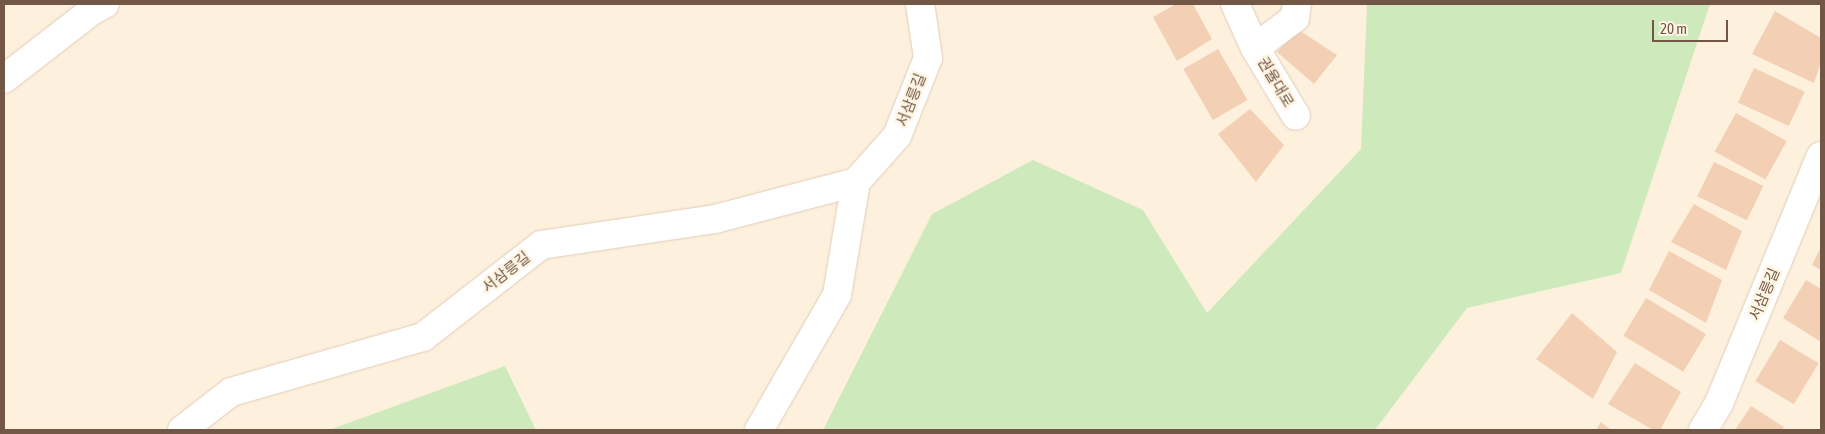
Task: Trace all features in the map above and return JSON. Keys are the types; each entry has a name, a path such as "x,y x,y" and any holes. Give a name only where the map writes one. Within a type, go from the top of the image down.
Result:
{"street":[{"path":"4,79 93,10 105,4"},
{"name":"서삼릉길","path":"182,430 230,392 423,337 540,245 715,220 856,182 897,136 928,58 920,4"},
{"name":"권율대로","path":"1235,4 1255,48 1296,116"},
{"name":"권율대로","path":"1255,48 1296,18 1297,4"},
{"name":"서삼릉길","path":"1703,430 1719,403 1821,156"},
{"path":"759,430 836,295 856,182"}],"green space":[{"path":"1367,4 1710,4 1621,273 1467,308 1375,430 823,430 932,214 1033,160 1143,210 1207,313 1361,149"},
{"path":"505,366 536,430 329,430"}],"building":[{"path":"1176,4 1193,4 1212,39 1177,61 1153,17"},
{"path":"1775,11 1821,38 1821,62 1814,83 1752,54"},
{"path":"1297,29 1337,55 1314,84 1277,52"},
{"path":"1218,49 1248,100 1213,120 1183,69"},
{"path":"1754,68 1805,92 1789,126 1738,102"},
{"path":"1250,109 1284,145 1256,182 1218,134"},
{"path":"1736,113 1787,141 1765,180 1715,151"},
{"path":"1714,162 1763,186 1747,220 1697,196"},
{"path":"1694,204 1742,231 1726,270 1671,242"},
{"path":"1821,247 1821,270 1812,265"},
{"path":"1669,251 1722,280 1706,323 1649,290"},
{"path":"1806,280 1821,289 1821,342 1783,318"},
{"path":"1646,298 1706,334 1683,372 1623,336"},
{"path":"1572,313 1617,352 1593,399 1536,359"},
{"path":"1780,340 1819,363 1794,404 1755,381"},
{"path":"1635,363 1681,392 1660,430 1653,430 1608,404"},
{"path":"1751,406 1784,427 1782,430 1735,430"},
{"path":"1601,422 1611,430 1596,430"}]}
